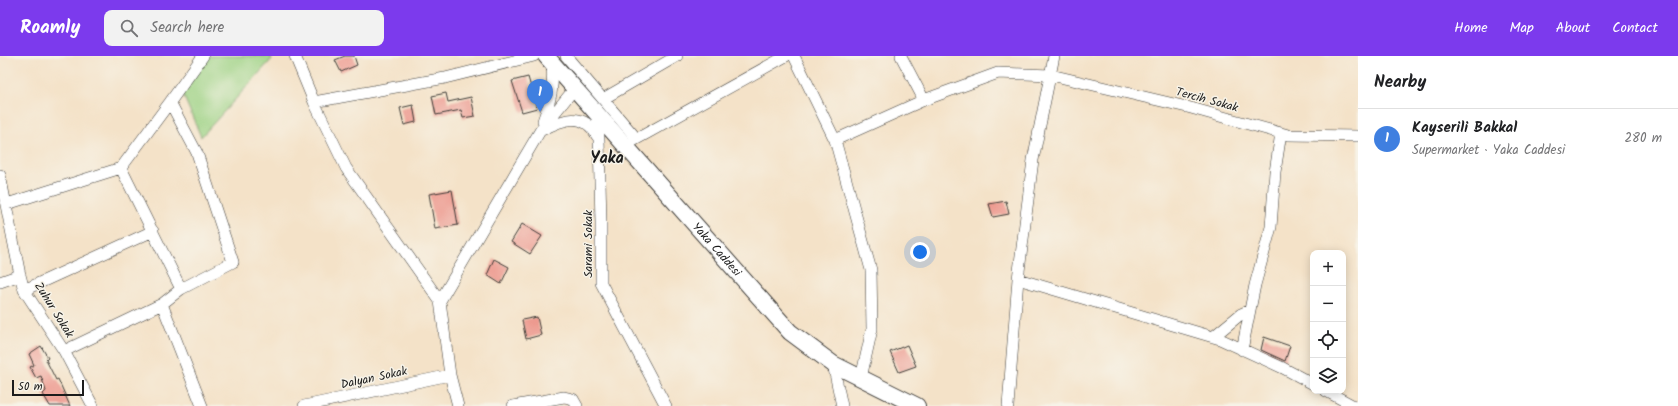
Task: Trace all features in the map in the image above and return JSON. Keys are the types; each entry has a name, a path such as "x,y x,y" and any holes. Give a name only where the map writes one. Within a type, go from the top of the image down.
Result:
{"street":[{"path":"7,204 121,168 203,56"},
{"path":"296,56 314,102 346,168 440,301 450,375 458,406"},
{"path":"314,102 445,78 534,56"},
{"path":"603,99 677,56"},
{"path":"555,58 603,99 630,142 786,56"},
{"path":"794,56 835,140 871,270 872,329 861,378"},
{"path":"901,56 924,100"},
{"path":"1008,406 1018,279 1033,160 1054,56"},
{"path":"540,131 553,92 555,58"},
{"name":"Yaka Caddesi","path":"555,58 575,88 597,114 630,142 790,332 833,364 917,406"},
{"name":"Tercih Sokak","path":"835,140 924,100 998,74 1051,75 1191,108 1288,135 1358,136"},
{"path":"440,301 540,131 575,88"},
{"path":"64,351 162,304 181,289 233,262 198,153 170,102"},
{"name":"Sarami Sokak","path":"597,114 599,139 601,282 666,406"},
{"path":"540,131 555,123 567,120 580,120 592,126 599,139"},
{"path":"1242,350 1255,285 1271,227 1275,172 1281,133"},
{"path":"121,168 181,289"},
{"name":"Zuhur Sokak","path":"0,175 24,290 64,351 93,406"},
{"path":"24,290 153,232"},
{"path":"0,282 20,275"},
{"path":"1018,279 1213,337 1310,383"},
{"path":"162,304 202,406"},
{"path":"1213,337 1241,314 1250,310"},
{"path":"833,364 842,406"},
{"name":"Dalyan Sokak","path":"304,406 450,375"},
{"path":"1332,394 1354,406"},
{"path":"513,406 564,397 573,399 577,406"}],"green space":[{"path":"208,56 270,56 272,59 201,137 181,90"}],"building":[{"path":"345,56 354,56 357,65 341,72 335,60"},
{"path":"528,77 537,108 522,112 512,81"},
{"path":"446,93 448,102 471,97 475,116 463,118 461,110 436,115 432,96"},
{"path":"413,105 416,122 404,125 400,108"},
{"path":"452,190 458,225 435,229 429,194"},
{"path":"1006,201 1009,214 993,217 989,204"},
{"path":"522,224 542,236 530,254 511,242"},
{"path":"494,259 509,267 501,284 487,275"},
{"path":"537,317 541,335 526,339 522,320"},
{"path":"1264,337 1290,346 1285,361 1261,350"},
{"path":"907,345 916,366 899,372 890,352"},
{"path":"41,346 48,358 46,360 56,380 58,379 70,406 50,406 43,394 46,391 41,376 36,378 30,367 34,365 29,354"}],"place":[{"name":"Kayserili Bakkal","path":"540,112"}],"district":[{"name":"Yaka","path":"607,158"}]}
